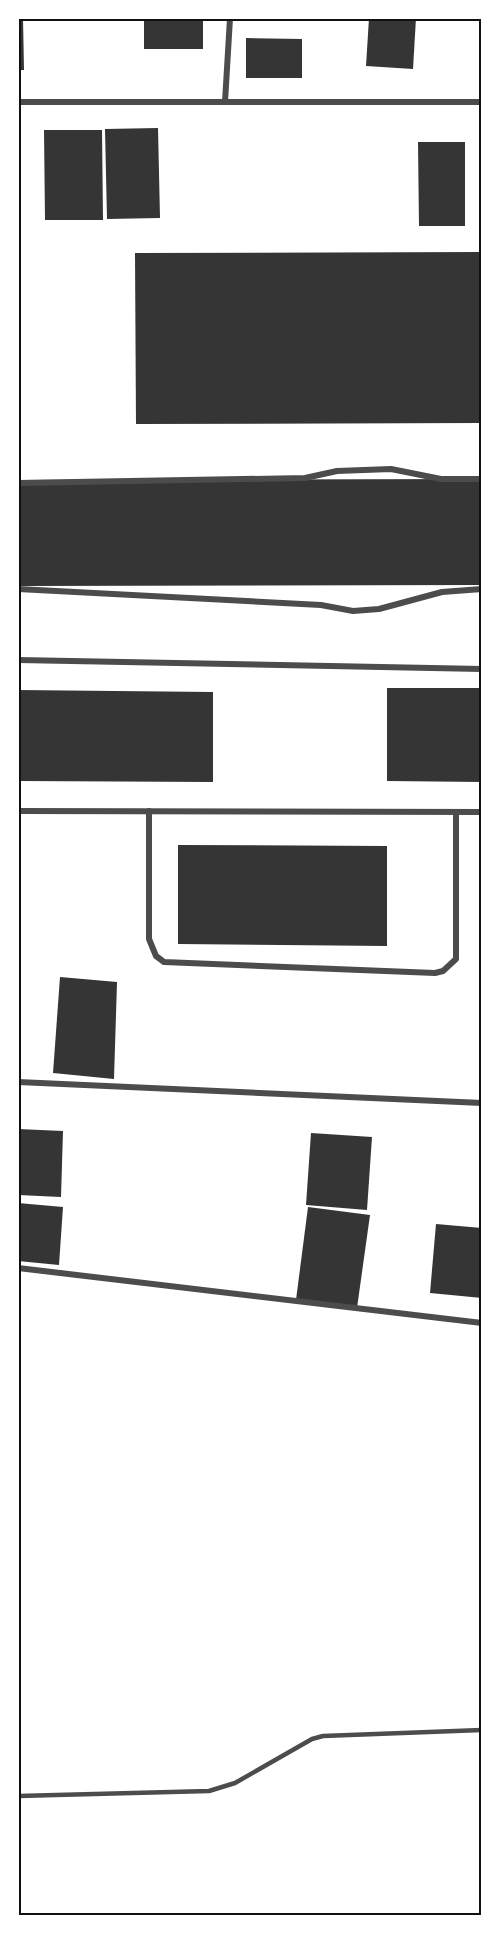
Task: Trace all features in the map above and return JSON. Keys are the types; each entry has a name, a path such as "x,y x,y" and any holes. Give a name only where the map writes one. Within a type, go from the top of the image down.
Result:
{"street":[{"path":"225,102 230,18"},
{"path":"18,102 482,102"},
{"path":"18,483 305,478 337,471 391,469 441,479 482,479"},
{"path":"18,590 321,605 353,611 379,609 442,592 482,589"},
{"path":"18,660 482,669"},
{"path":"18,811 482,813"},
{"path":"149,811 149,939 156,956 164,962 435,974 443,971 456,959 456,812"},
{"path":"18,1082 482,1103"},
{"path":"18,1268 482,1323"}],"lane":[{"path":"18,1796 209,1791 235,1783 312,1739 323,1736 482,1730"}],"building":[{"path":"18,18 23,18 24,70 18,70"},
{"path":"144,18 203,18 203,49 144,49"},
{"path":"369,18 416,18 413,69 366,66"},
{"path":"246,38 302,39 302,78 246,78"},
{"path":"158,128 160,218 107,219 105,129"},
{"path":"44,130 102,130 103,220 45,220"},
{"path":"418,142 465,142 465,226 419,226"},
{"path":"482,252 482,423 136,424 135,253"},
{"path":"482,479 482,585 18,586 18,480"},
{"path":"387,688 482,688 482,782 387,781"},
{"path":"18,690 213,692 213,782 18,781"},
{"path":"178,845 387,846 387,946 178,944"},
{"path":"60,977 117,982 114,1079 53,1073"},
{"path":"18,1129 63,1131 61,1197 18,1195"},
{"path":"311,1133 372,1137 367,1210 306,1205"},
{"path":"18,1203 63,1207 59,1265 18,1261"},
{"path":"308,1207 370,1215 357,1308 296,1300"},
{"path":"436,1224 482,1228 482,1298 430,1293"}]}
